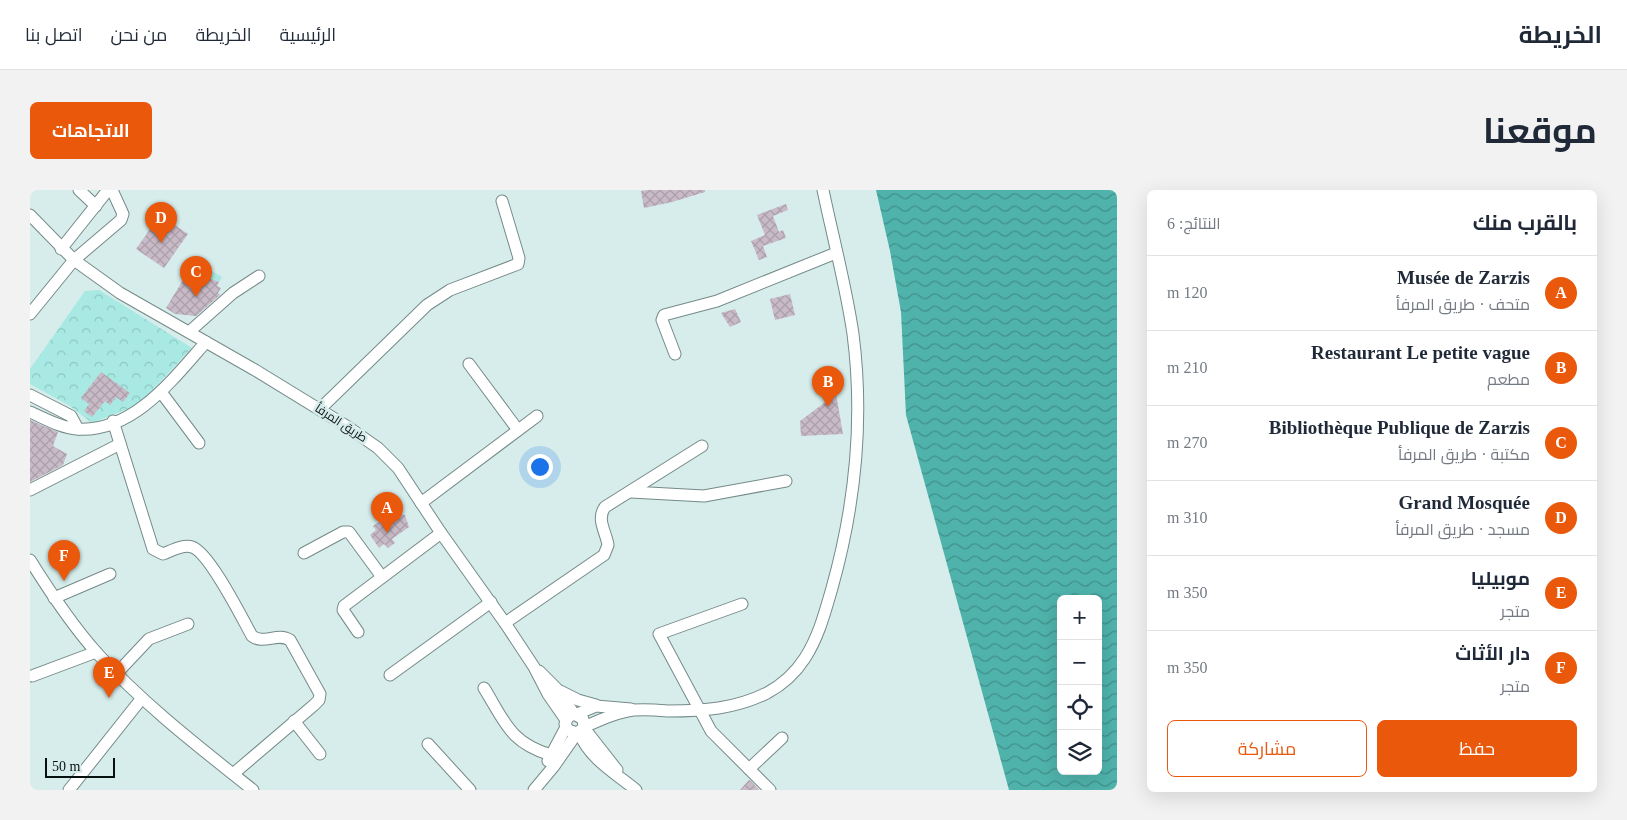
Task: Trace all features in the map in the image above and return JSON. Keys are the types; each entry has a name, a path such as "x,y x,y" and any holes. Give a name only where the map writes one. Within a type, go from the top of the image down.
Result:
{"street":[{"path":"79,190 96,206"},
{"path":"30,314 74,260 122,220 122,214 110,190 61,249"},
{"path":"534,667 556,688 578,700 635,710 701,711 728,707 749,701 781,684 795,672 805,659 821,626 848,521 854,482 857,417 857,377 853,333 823,190"},
{"path":"320,409 427,305 450,290 518,264 519,258 502,201"},
{"name":"طريق المرفأ","path":"30,215 61,249 120,293 320,409 378,448 398,468 442,534 506,623 534,667"},
{"path":"675,354 662,320 664,315 716,301 836,253"},
{"path":"189,332 233,293 260,276"},
{"path":"30,303 48,290"},
{"path":"30,412 78,429 113,422 141,409 161,392 206,342"},
{"path":"469,364 518,430"},
{"path":"161,392 199,443"},
{"path":"30,395 71,416 78,429"},
{"path":"421,503 537,416"},
{"path":"113,422 153,549 163,554 186,546 197,549 214,570 252,636 260,640 275,637 286,638 295,647 317,684 320,697 233,774"},
{"path":"30,490 120,444"},
{"path":"506,623 604,555 608,545 601,521 602,512 702,446"},
{"path":"631,492 704,496 786,481"},
{"path":"304,554 342,532 349,532 382,577"},
{"path":"358,632 344,610 344,606 442,534"},
{"path":"30,560 54,598 96,652 142,698 253,790"},
{"path":"54,598 110,574"},
{"path":"390,676 491,602"},
{"path":"742,604 659,634 711,731 770,790"},
{"path":"117,673 149,639 188,624"},
{"path":"32,676 96,652"},
{"path":"534,667 548,694 570,719 583,719 581,730 536,787"},
{"path":"484,688 511,732 521,743 552,755"},
{"path":"556,688 570,719 570,732 581,730 609,717 635,710"},
{"path":"69,790 142,698"},
{"path":"536,787 570,719 589,707 603,705"},
{"path":"294,722 320,754"},
{"path":"581,730 632,787"},
{"path":"749,769 782,738"},
{"path":"428,744 470,790"}],"green space":[{"path":"195,261 222,277 219,282 201,275 194,286 183,280"},
{"path":"99,290 192,348 138,405 92,423 70,406 30,384 30,369 85,291"}],"water":[{"path":"876,190 1117,190 1117,790 1009,790 906,415 901,312"}],"building":[{"path":"705,190 705,192 644,208 641,191"},
{"path":"786,204 788,210 773,216 779,232 783,230 786,238 763,246 767,257 759,260 751,241 765,235 757,215"},
{"path":"160,215 188,234 164,268 136,249"},
{"path":"201,275 219,282 217,286 221,288 218,293 220,295 196,316 175,314 166,308 183,280 194,286"},
{"path":"790,294 795,315 775,320 770,299"},
{"path":"735,309 741,322 730,327 721,313"},
{"path":"101,372 130,393 123,402 116,397 110,405 105,401 92,417 84,411 89,404 81,398"},
{"path":"836,394 843,434 801,436 800,421"},
{"path":"30,420 58,432 53,446 67,454 63,465 30,482"},
{"path":"400,514 405,515 409,527 392,539 395,543 388,548 384,544 379,548 370,535 376,530 373,526 382,520 386,524"},
{"path":"749,780 751,781 759,790 740,790"}],"place":[{"name":"Grand Mosquée","path":"161,243"},
{"name":"Bibliothèque Publique de Zarzis","path":"196,297"},
{"name":"Restaurant Le petite vague","path":"828,407"},
{"name":"Musée de Zarzis","path":"387,533"},
{"name":"دار الأثاث","path":"64,581"},
{"name":"موبيليا","path":"109,698"}]}
